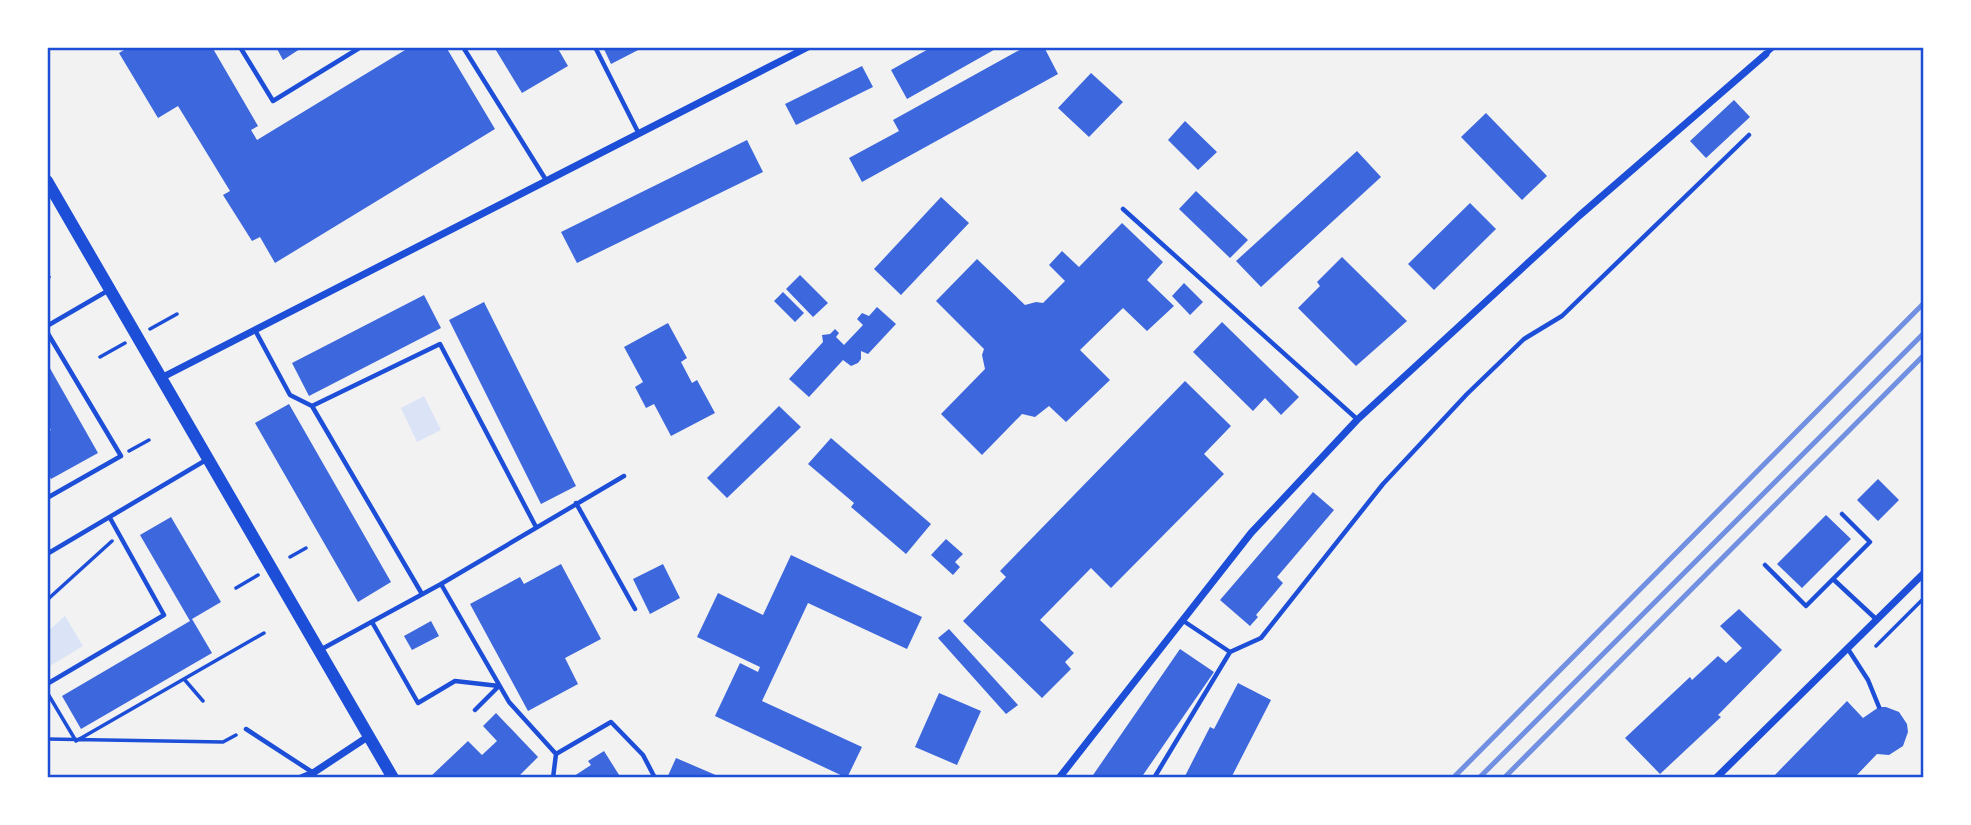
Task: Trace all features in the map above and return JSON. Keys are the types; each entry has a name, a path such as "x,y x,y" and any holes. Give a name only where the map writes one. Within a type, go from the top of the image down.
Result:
{"main road":[{"path":"47,181 393,778"}],"street":[{"path":"162,378 808,47"},
{"path":"1059,778 1251,533 1357,420 1579,216 1766,54"},
{"path":"1716,778 1924,573"},
{"path":"301,778 369,736"}],"lane":[{"path":"240,47 272,101 361,47"},
{"path":"463,47 547,181"},
{"path":"595,47 639,134"},
{"path":"1766,54 1774,47"},
{"path":"1154,778 1230,652 1261,638 1382,484 1467,394 1524,339 1562,316 1749,135"},
{"path":"1123,209 1357,420"},
{"path":"47,326 110,289"},
{"path":"255,330 290,395 312,406 422,594"},
{"path":"47,332 121,456 47,498"},
{"path":"312,406 440,344 536,527"},
{"path":"47,554 208,459"},
{"path":"320,651 624,476"},
{"path":"576,503 635,609"},
{"path":"1765,565 1806,606 1870,542 1842,514"},
{"path":"47,684 164,615 110,517"},
{"path":"1833,579 1877,620"},
{"path":"441,583 509,702 556,754 553,778"},
{"path":"1182,620 1230,652"},
{"path":"372,622 418,703 455,681 499,686"},
{"path":"1847,648 1868,680 1879,707"},
{"path":"475,710 499,686"},
{"path":"556,754 611,722 643,755 655,778"},
{"path":"246,729 313,773"}],"path":[{"path":"121,456 149,440"},
{"path":"47,600 119,534"},
{"path":"290,557 306,548"},
{"path":"236,588 258,575"},
{"path":"1876,646 1924,598"},
{"path":"76,741 264,634"},
{"path":"184,679 203,701"},
{"path":"47,692 76,741"},
{"path":"47,739 223,742 246,729"}],"shaded area":[{"path":"424,396 441,430 417,442 401,408"},
{"path":"65,616 83,646 50,666 47,662 47,632"}],"building":[{"path":"129,47 212,47 258,126 251,130 257,140 410,47 446,47 495,129 275,263 260,237 252,241 223,195 230,191 178,106 158,118 119,53"},
{"path":"276,47 303,47 283,60"},
{"path":"494,47 557,47 568,66 522,93"},
{"path":"603,47 644,47 611,64"},
{"path":"932,47 999,47 907,99 891,70"},
{"path":"1025,47 1044,47 1058,74 862,182 849,158 899,131 893,120"},
{"path":"862,66 873,87 796,125 785,104"},
{"path":"1091,73 1123,102 1089,137 1058,108"},
{"path":"1734,100 1750,117 1706,158 1690,141"},
{"path":"1486,113 1547,176 1522,200 1461,137"},
{"path":"1185,121 1217,152 1198,170 1168,140"},
{"path":"747,140 763,172 577,263 561,232"},
{"path":"1357,151 1381,177 1261,287 1236,261"},
{"path":"1196,191 1248,240 1230,258 1179,209"},
{"path":"941,197 969,223 901,295 874,269"},
{"path":"1470,203 1496,229 1434,290 1408,264"},
{"path":"1122,223 1163,262 1147,280 1174,306 1147,331 1123,308 1080,350 1110,380 1066,422 1049,406 1035,417 1022,414 982,455 941,414 985,369 982,355 984,349 936,301 977,259 1025,305 1043,303 1065,281 1049,265 1062,251 1079,267"},
{"path":"1342,257 1407,321 1356,366 1298,308 1320,286 1317,282"},
{"path":"800,275 828,303 813,317 786,289"},
{"path":"1184,283 1203,302 1190,315 1172,296"},
{"path":"783,292 804,313 795,322 774,301"},
{"path":"424,295 441,328 309,396 292,363"},
{"path":"484,302 576,486 541,504 449,320"},
{"path":"877,307 896,324 868,354 861,351 858,363 851,366 843,360 809,397 789,379 823,342 822,335 830,334 835,329 839,333 836,337 844,345 863,325 857,319 862,313 869,316"},
{"path":"1222,322 1299,397 1281,415 1265,398 1253,411 1193,352"},
{"path":"668,323 687,358 681,362 692,383 697,380 715,413 671,436 654,404 646,408 635,387 643,382 624,347"},
{"path":"47,363 98,453 51,479 47,472 47,432 51,430 47,424"},
{"path":"1185,381 1231,426 1204,454 1224,474 1111,588 1091,568 1040,620 1074,653 1065,662 1071,669 1042,698 963,621 1006,577 1000,571"},
{"path":"289,404 391,582 358,602 255,423"},
{"path":"779,406 801,427 727,498 707,478"},
{"path":"831,438 931,524 906,554 851,507 854,503 808,464"},
{"path":"1878,479 1899,500 1878,521 1857,500"},
{"path":"1313,492 1334,510 1277,577 1283,583 1250,626 1220,600"},
{"path":"1826,515 1851,539 1802,588 1777,564"},
{"path":"171,517 221,602 192,619 212,653 81,729 62,696 190,621 140,535"},
{"path":"946,539 963,554 955,562 960,567 953,575 931,555"},
{"path":"791,555 922,617 907,649 808,603 762,701 862,747 847,778 715,716 740,663 758,672 760,667 697,637 718,593 763,615"},
{"path":"561,564 601,639 565,658 578,684 528,711 470,604 520,577 524,584"},
{"path":"663,564 680,598 650,614 633,579"},
{"path":"1739,609 1782,650 1718,715 1721,717 1660,774 1625,738 1690,677 1692,680 1718,656 1726,663 1742,648 1720,626"},
{"path":"431,621 439,636 412,650 404,636"},
{"path":"949,629 1018,705 1006,714 938,638"},
{"path":"1180,649 1214,672 1141,778 1091,778"},
{"path":"1238,683 1271,700 1231,778 1184,778 1210,727 1214,729"},
{"path":"939,693 981,711 957,765 915,747"},
{"path":"1847,701 1863,718 1879,707 1899,712 1907,724 1908,732 1903,746 1889,755 1877,754 1854,778 1772,778"},
{"path":"496,713 538,757 517,778 429,778 468,741 482,755 497,741 483,726"},
{"path":"604,751 621,778 571,778 591,765 588,761"},
{"path":"676,758 718,776 718,778 667,778"}],"railway":[{"path":"1453,778 1924,303"},
{"path":"1479,778 1924,333"},
{"path":"1504,778 1924,355"}]}
